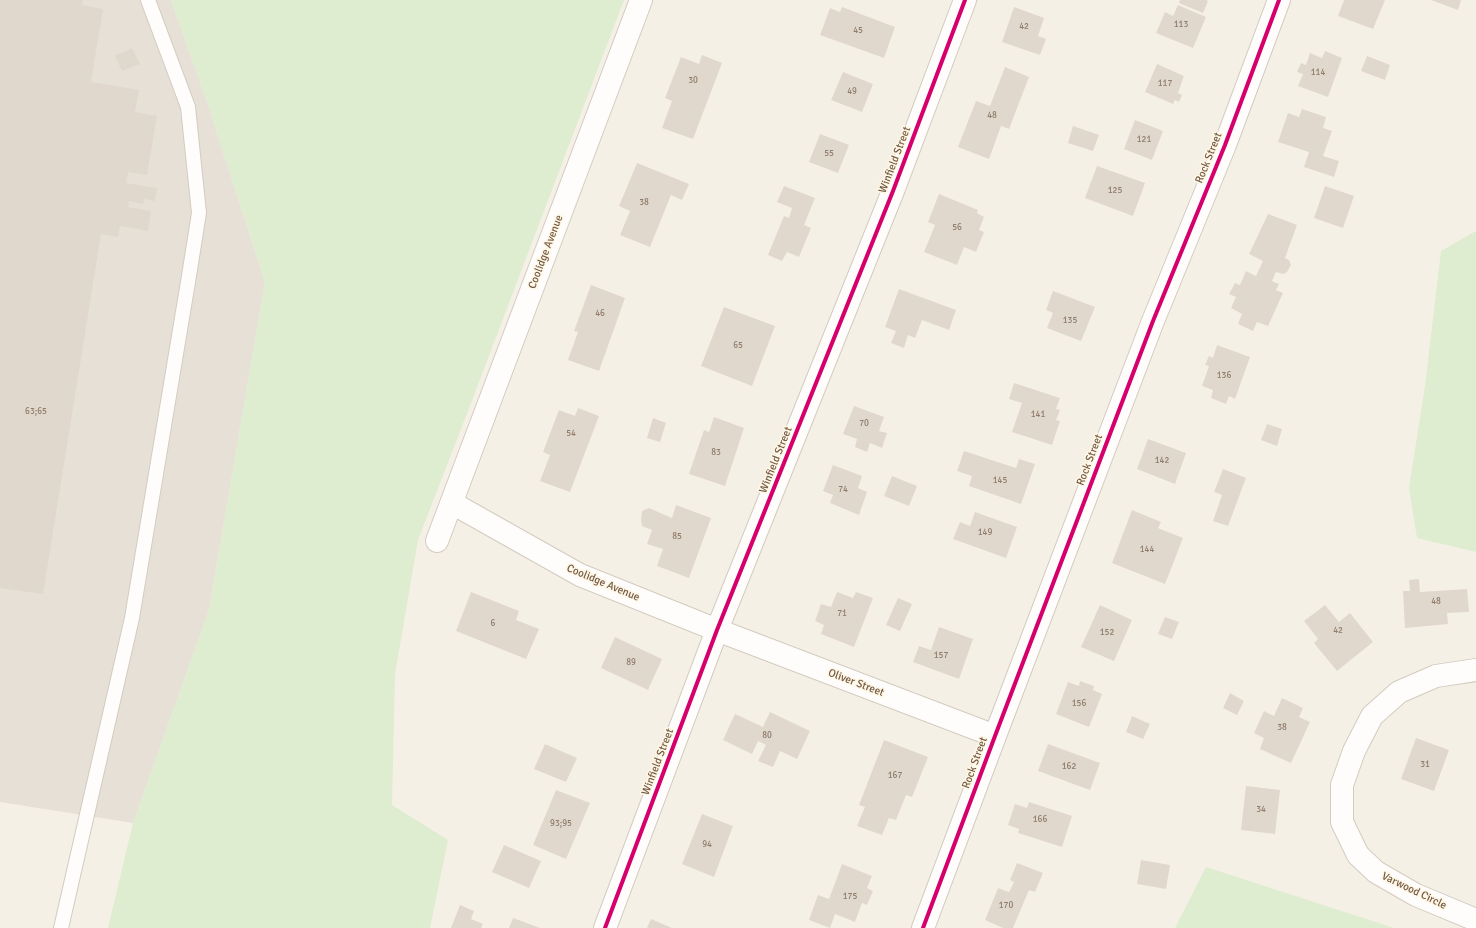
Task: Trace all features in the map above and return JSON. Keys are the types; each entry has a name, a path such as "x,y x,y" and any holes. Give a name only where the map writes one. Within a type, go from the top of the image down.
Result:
{"street":[{"name":"Coolidge Avenue","path":"437,541 641,0"},
{"name":"Winfield Street","path":"604,928 717,630 893,191 965,0"},
{"name":"Rock Street","path":"923,928 994,736 1150,328 1227,138 1279,0"},
{"name":"Coolidge Avenue","path":"452,503 580,575 717,630"},
{"name":"Oliver Street","path":"717,630 994,736"},
{"name":"Varwood Circle","path":"1476,670 1436,676 1399,692 1372,716 1354,751 1342,785 1342,822 1358,855 1376,872 1416,895 1476,920"}],"lane":[{"path":"61,928 132,618 199,213 188,107 148,0"}],"shaded area":[{"path":"0,0 171,0 207,102 265,282 209,610 133,823 0,802"}],"green space":[{"path":"171,0 624,0 418,540 395,674 392,805 448,840 430,928 108,928 133,823 209,610 265,282 207,102"},
{"path":"1476,231 1476,552 1417,538 1409,488 1425,386 1441,251"},
{"path":"1206,867 1394,928 1175,928"}],"building":[{"path":"0,0 83,0 82,5 103,9 91,82 139,90 135,112 157,116 147,175 128,172 126,183 157,188 155,201 144,199 143,204 129,201 128,207 151,211 148,231 120,226 118,237 101,234 43,594 0,588"},
{"path":"1180,0 1208,1 1203,13 1179,3"},
{"path":"1344,0 1385,0 1373,29 1338,16"},
{"path":"1431,0 1461,0 1458,10"},
{"path":"1178,5 1206,17 1193,48 1156,33 1165,12 1173,16"},
{"path":"842,7 895,27 884,58 820,35 830,8 840,12"},
{"path":"1014,7 1044,18 1038,36 1046,39 1040,55 1002,42"},
{"path":"132,48 140,64 122,71 115,56"},
{"path":"1325,51 1342,58 1328,97 1298,86 1303,74 1297,72 1301,63 1306,65 1310,53 1322,58"},
{"path":"702,55 722,63 693,139 662,128 672,101 665,98 681,57 699,64"},
{"path":"1367,56 1390,65 1385,80 1361,71"},
{"path":"1157,64 1184,76 1178,93 1182,95 1179,102 1175,100 1173,104 1145,92"},
{"path":"1005,67 1029,77 1009,129 1001,126 989,159 958,147 976,101 990,106"},
{"path":"843,72 873,84 862,112 831,100"},
{"path":"1302,109 1326,117 1323,128 1332,131 1323,156 1339,161 1334,177 1304,167 1309,152 1278,142 1288,113 1299,117"},
{"path":"1135,120 1163,131 1152,160 1124,149"},
{"path":"1073,126 1099,135 1093,151 1068,143"},
{"path":"820,134 849,145 838,173 809,162"},
{"path":"637,163 689,184 682,200 671,195 650,247 620,235 630,211 619,206"},
{"path":"1097,166 1145,183 1133,216 1085,198"},
{"path":"784,186 815,198 804,225 811,228 799,257 787,252 782,261 768,255 784,216 789,218 792,208 777,202"},
{"path":"1325,186 1354,196 1343,228 1314,218"},
{"path":"939,194 978,210 977,213 984,217 979,230 984,232 976,252 964,247 957,265 924,252 935,225 928,222"},
{"path":"1268,214 1297,225 1285,258 1289,260 1291,265 1287,272 1283,274 1276,272 1272,281 1279,284 1276,290 1283,293 1268,326 1257,322 1253,331 1238,324 1242,314 1231,308 1236,297 1229,294 1235,283 1240,285 1246,271 1256,276 1263,261 1249,254"},
{"path":"591,285 625,298 599,371 568,360 578,332 574,331"},
{"path":"899,289 956,310 949,330 922,320 915,338 908,335 904,348 891,343 896,331 885,327"},
{"path":"1053,291 1095,307 1081,341 1047,328 1053,313 1046,310"},
{"path":"724,307 775,326 752,386 701,366"},
{"path":"1217,345 1250,357 1235,399 1229,396 1226,404 1211,398 1213,390 1202,386 1209,366 1205,365 1209,356 1213,358"},
{"path":"1014,383 1060,398 1056,409 1060,410 1056,420 1060,421 1052,445 1012,432 1022,403 1009,399"},
{"path":"854,406 884,417 879,431 887,433 882,448 870,443 867,452 855,447 857,439 843,434"},
{"path":"578,408 599,416 570,492 540,481 550,455 543,452 559,410 575,416"},
{"path":"714,417 744,428 725,486 689,474 704,430 709,432"},
{"path":"653,418 666,423 660,442 647,438"},
{"path":"1267,424 1282,429 1277,446 1261,440"},
{"path":"1148,439 1186,453 1175,484 1137,469"},
{"path":"964,451 1016,468 1019,459 1035,464 1021,504 969,486 972,476 957,471"},
{"path":"833,465 862,476 858,488 867,492 859,515 830,503 833,495 823,491"},
{"path":"1223,469 1246,478 1228,526 1213,521 1222,495 1214,492"},
{"path":"892,476 917,486 909,506 884,496"},
{"path":"676,505 711,518 689,578 657,566 663,549 647,544 652,530 642,526 642,511 649,508 672,518"},
{"path":"1132,510 1161,522 1158,528 1183,538 1165,584 1112,563"},
{"path":"975,512 1017,527 1006,558 953,539 960,522 970,526"},
{"path":"1419,579 1420,592 1467,589 1469,612 1447,613 1448,624 1405,628 1403,591 1410,591 1409,580"},
{"path":"471,592 519,611 516,620 539,629 526,659 456,631"},
{"path":"837,592 853,598 856,592 873,598 854,647 821,634 824,625 815,621 821,604 831,607"},
{"path":"898,598 912,604 900,631 886,625"},
{"path":"1100,605 1132,620 1114,661 1081,647"},
{"path":"1325,605 1339,622 1350,613 1373,642 1337,671 1314,643 1318,639 1304,621"},
{"path":"1165,617 1179,622 1172,639 1158,634"},
{"path":"939,627 973,639 959,679 913,662 919,646 931,650"},
{"path":"615,637 662,659 648,690 601,668"},
{"path":"1080,681 1094,686 1093,690 1102,694 1089,727 1056,714 1068,682 1079,686"},
{"path":"1230,693 1244,701 1237,715 1223,708"},
{"path":"1282,698 1303,708 1299,717 1310,722 1291,763 1260,749 1264,738 1254,733 1264,711 1274,716"},
{"path":"770,712 810,731 797,759 780,751 773,767 758,761 766,745 758,741 752,754 723,740 735,714 763,727"},
{"path":"1132,716 1150,724 1143,739 1126,732"},
{"path":"1416,738 1449,750 1434,791 1401,779"},
{"path":"884,740 928,757 912,797 906,795 896,820 889,818 882,835 857,826 865,807 859,805"},
{"path":"545,744 577,758 566,782 534,769"},
{"path":"1048,744 1100,763 1090,790 1038,771"},
{"path":"1246,786 1280,790 1275,834 1241,830"},
{"path":"556,790 590,803 566,859 533,845"},
{"path":"1029,802 1072,816 1062,847 1018,833 1019,829 1008,825 1015,804 1027,808"},
{"path":"702,814 733,826 714,877 682,864"},
{"path":"504,845 541,861 529,888 492,872"},
{"path":"1141,860 1170,865 1166,889 1137,884"},
{"path":"1017,863 1043,873 1035,892 1029,890 1013,928 1003,928 985,920 998,888 1009,892 1014,882 1010,880"},
{"path":"842,864 872,876 867,888 873,891 867,905 862,903 855,922 835,914 830,928 809,920 818,895 829,899"},
{"path":"460,905 474,911 471,919 483,924 481,928 451,928"},
{"path":"513,918 540,928 509,928"},
{"path":"651,919 672,928 647,928"}],"cycle path":[{"path":"605,928 717,630 893,191 965,0"},
{"path":"923,928 1153,321 1225,145 1279,0"}]}
